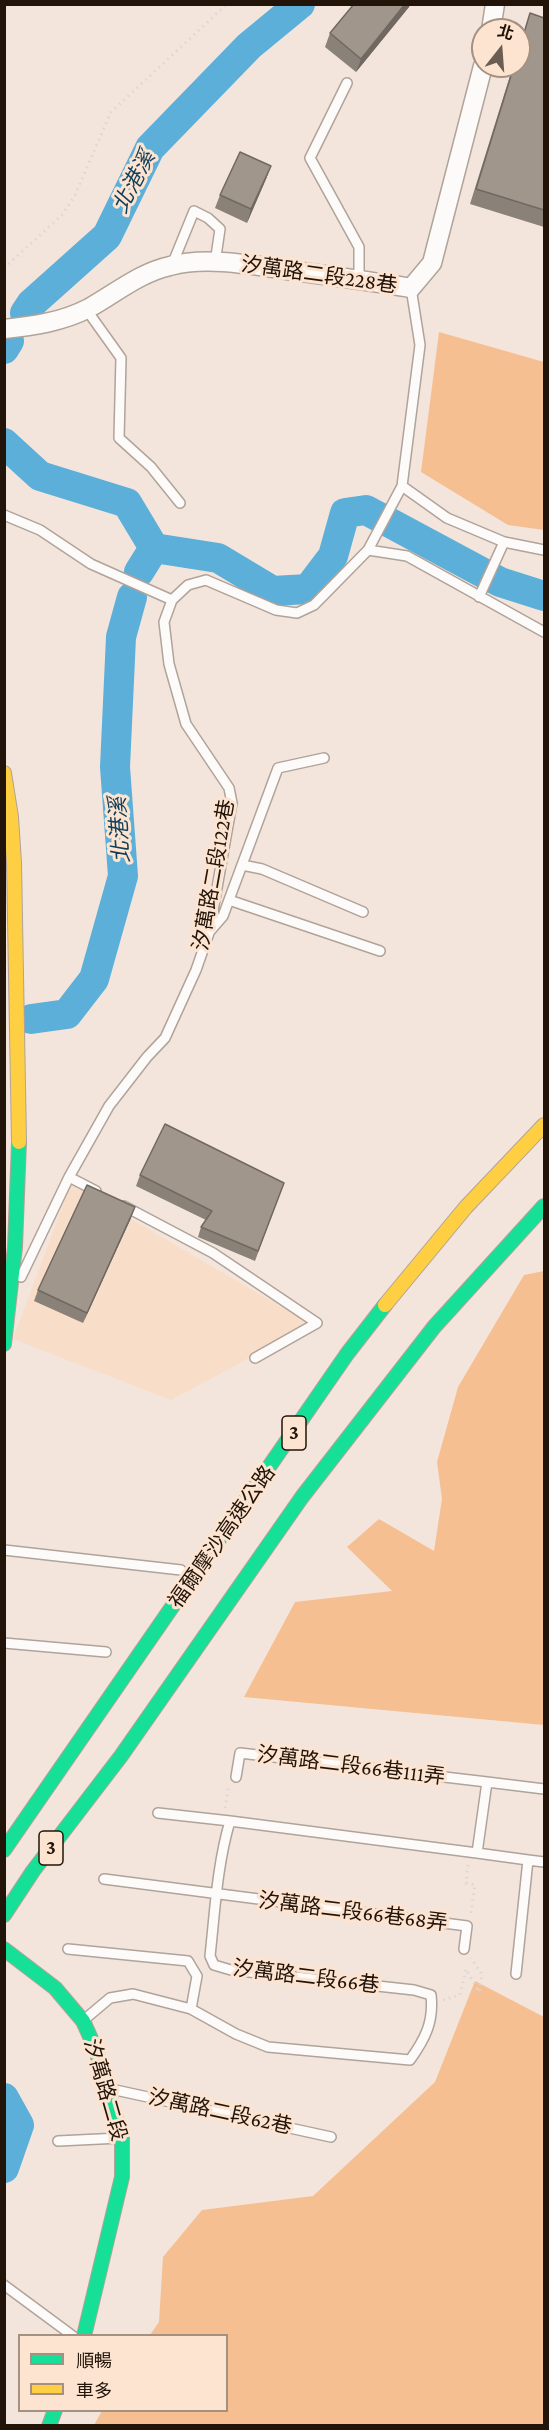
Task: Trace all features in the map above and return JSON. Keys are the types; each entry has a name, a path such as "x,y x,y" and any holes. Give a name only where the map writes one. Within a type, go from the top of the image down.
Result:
{"main road":[{"path":"4,773 8,789 12,852 18,1049 18,1194 12,1298 4,1344"},
{"name":"福爾摩沙高速公路","path":"4,1850 346,1354 404,1280 544,1125"},
{"name":"福爾摩沙高速公路","path":"4,1915 33,1871 100,1782 302,1497 434,1327 544,1206"},
{"name":"汐萬路二段","path":"4,1948 55,1988 84,2021 109,2088 122,2138 122,2177 113,2223 85,2334"}],"street":[{"name":"汐萬路二段228巷","path":"4,329 42,325 87,309 144,274 172,265 215,263 359,278 411,288 432,263 480,78"}],"lane":[{"path":"347,83 310,158 359,247 359,278"},
{"path":"172,265 194,211 208,218 220,229 215,263"},
{"path":"4,514 40,530 91,564 172,600 188,585 206,580 276,610 297,613 314,605 368,550 402,486 420,345 411,288"},
{"path":"87,309 121,358 119,438 151,467 180,502"},
{"path":"402,486 447,518 504,542 544,550"},
{"path":"479,597 504,542"},
{"path":"368,550 407,556 544,632"},
{"name":"汐萬路二段122巷","path":"12,1298 69,1177 109,1106 147,1057 165,1038 196,970 209,933 232,803 229,788 186,724 169,664 164,622 172,600"},
{"path":"209,933 223,916 278,768 324,758"},
{"path":"242,865 262,869 363,912"},
{"path":"229,900 380,951"},
{"path":"69,1177 213,1253 317,1323 255,1358"},
{"path":"4,1550 181,1570"},
{"path":"4,1643 106,1652"},
{"name":"汐萬路二段66巷111弄","path":"236,1777 240,1753 487,1782"},
{"path":"473,1852 487,1782 544,1789"},
{"path":"158,1813 544,1862"},
{"name":"汐萬路二段66巷","path":"227,1821 210,1956 214,1965 231,1970 414,1990 431,1995 433,2010"},
{"path":"516,1974 528,1860"},
{"name":"汐萬路二段66巷68弄","path":"104,1880 217,1892 229,1897 467,1926 464,1949"},
{"path":"68,1949 188,1960 197,1976 191,2009"},
{"path":"84,2021 110,1998 133,1994 191,2009 236,2034 268,2047 410,2060 427,2037 433,2010"},
{"name":"汐萬路二段62巷","path":"109,2088 331,2137"},
{"path":"58,2141 122,2138"},
{"path":"4,2285 70,2334"}],"path":[{"path":"4,268 62,215 75,195 111,112 226,4"},
{"path":"227,1821 228,1786 236,1777"},
{"path":"467,1926 471,1916 475,1885 466,1883 473,1852"},
{"path":"433,2010 441,2004 444,1997 460,1995 465,1969 479,1992 482,1974 476,1962 464,1949"}],"shaded area":[{"path":"439,332 544,362 544,530 508,525 421,472"},
{"path":"71,1184 307,1322 242,1362 171,1400 13,1339"},
{"path":"544,1271 544,1725 244,1697 295,1602 392,1591 347,1547 379,1519 434,1551 442,1499 437,1462 458,1387 524,1275"},
{"path":"475,1981 544,2017 544,2425 94,2425 101,2412 228,2412 228,2334 151,2334 159,2322 163,2257 202,2210 313,2196 435,2082"}],"building":[{"path":"354,4 405,4 361,59 330,33"},
{"path":"530,13 544,18 544,210 476,189 510,78 531,78 531,18 529,18"},
{"path":"240,152 271,166 251,209 220,195"},
{"path":"165,1124 284,1183 258,1251 201,1227 212,1211 140,1175"},
{"path":"87,1185 135,1207 87,1313 38,1290"}],"waterway":[{"name":"北港溪","path":"25,313 31,304 107,236 150,148 249,46 300,4"},
{"name":"北港溪","path":"4,349 9,341"},
{"name":"北港溪","path":"4,443 40,476 127,503 154,548 139,572"},
{"path":"154,548 218,558 273,591 308,589 333,556 345,513 366,510 500,582 544,596"},
{"name":"北港溪","path":"31,1019 67,1014 94,979 123,876 115,767 121,637 132,597"},
{"name":"北港溪","path":"4,2098 19,2125 4,2168"}],"traffic: fast":[{"path":"4,1344 15,1247 19,1142"},
{"path":"4,1915 33,1871 121,1756 302,1497 434,1327 544,1206"},
{"path":"4,1850 347,1354 385,1305"},
{"path":"4,1949 55,1988 83,2021 96,2050 122,2138 122,2177 84,2334"},
{"path":"49,2426 54,2412"}],"traffic: slow":[{"path":"4,773 11,817 14,863 19,1142"},
{"path":"385,1305 466,1207 544,1125"}]}
